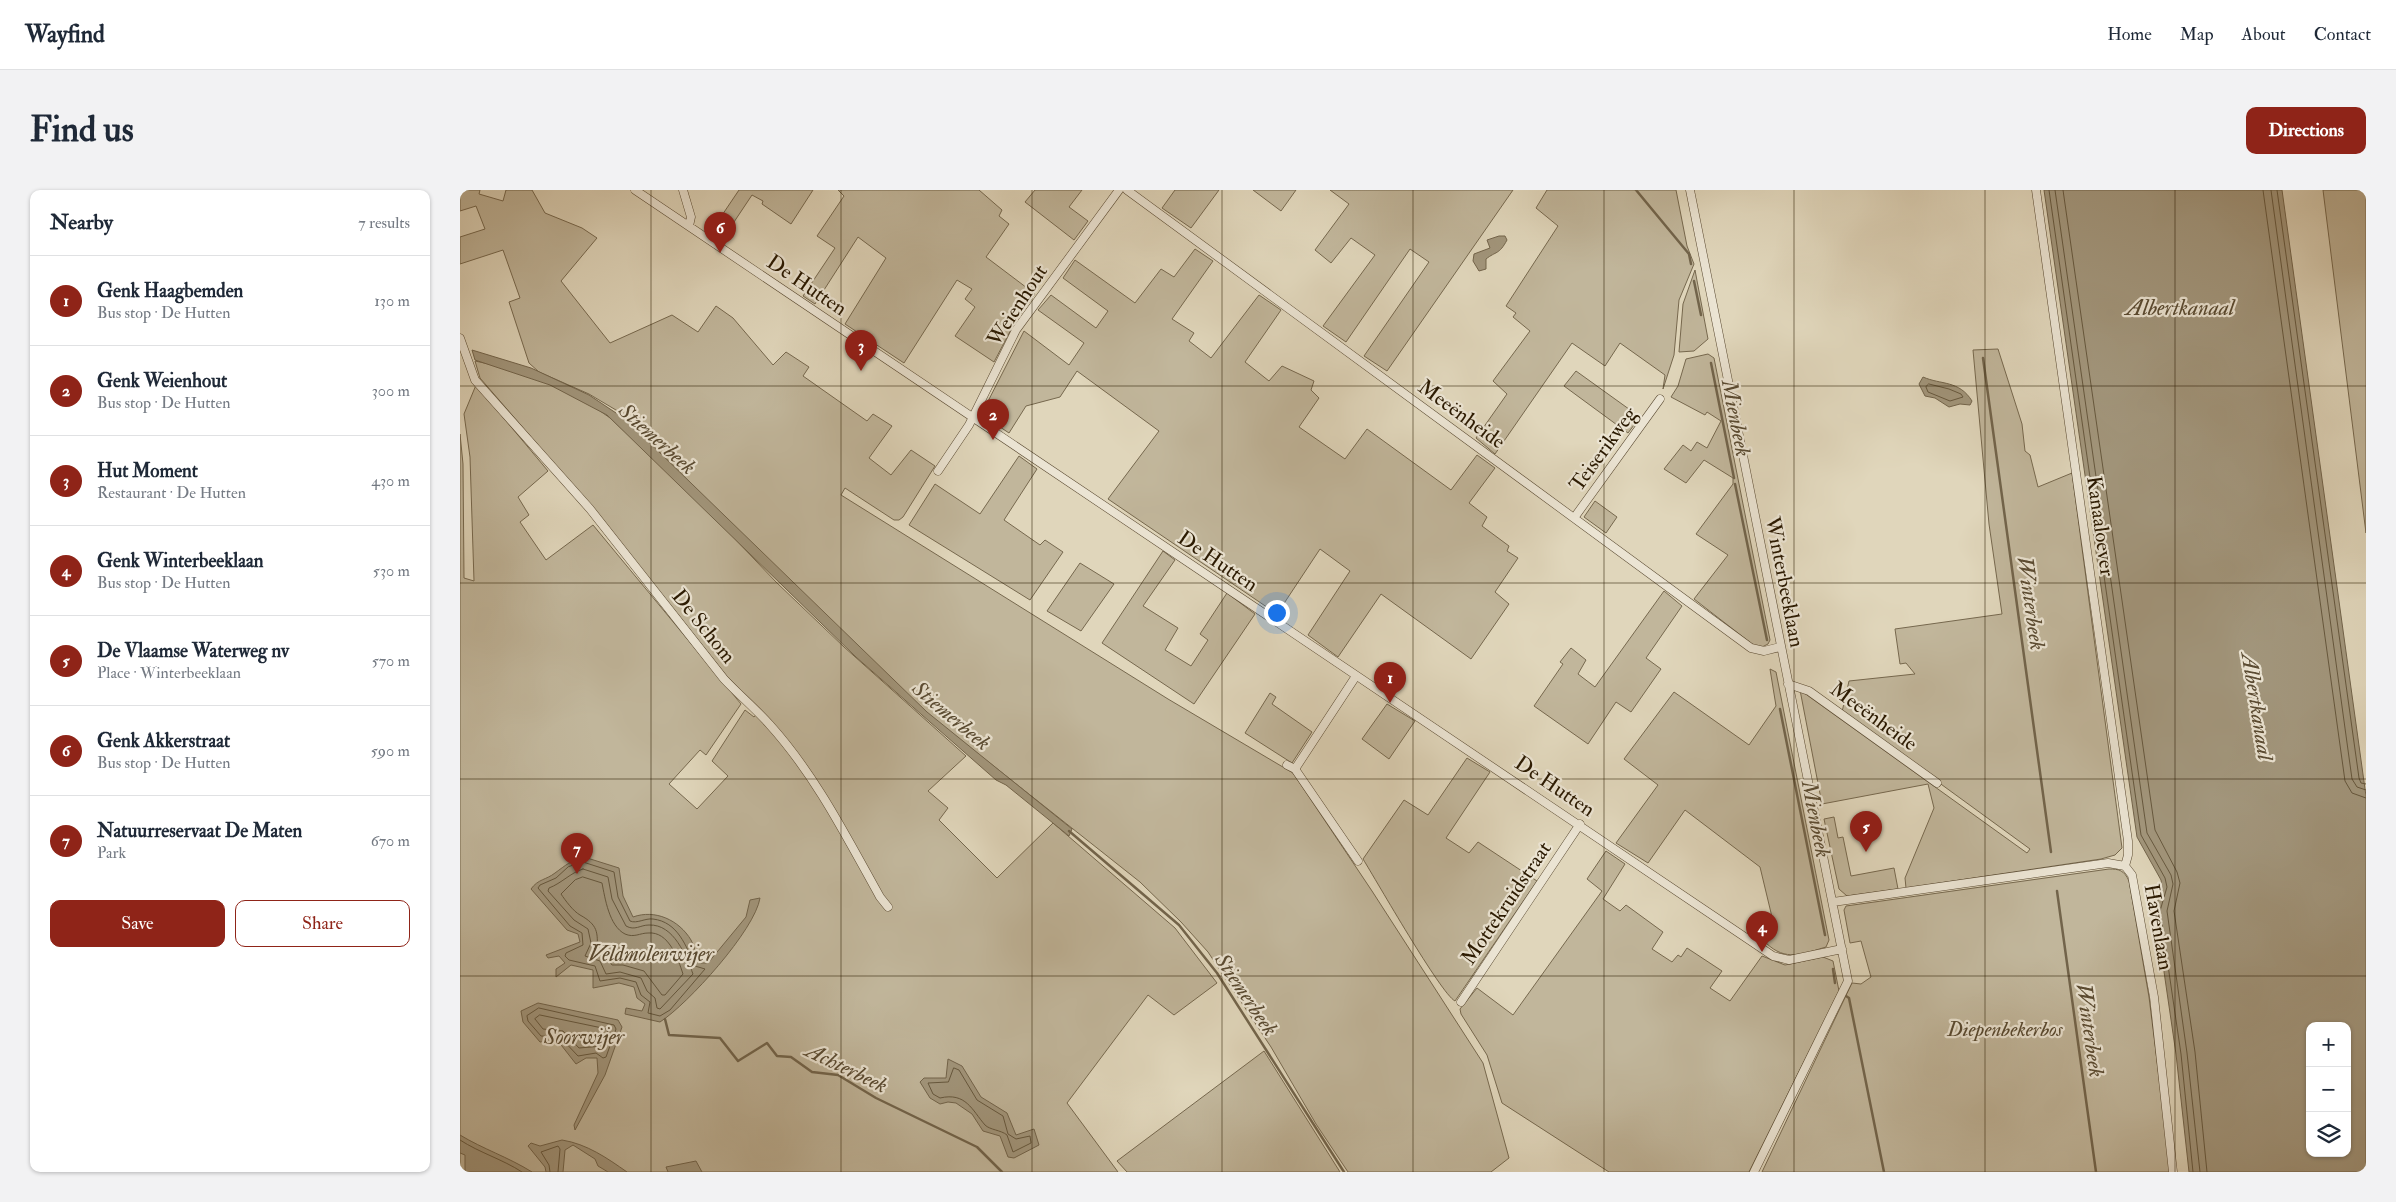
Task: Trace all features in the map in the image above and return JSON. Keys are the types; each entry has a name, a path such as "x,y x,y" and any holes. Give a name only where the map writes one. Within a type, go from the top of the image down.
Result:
{"street":[{"name":"De Hutten","path":"635,190 1356,676 1580,824 1773,956 1789,960 1842,949"},
{"path":"683,190 691,217 689,226"},
{"name":"Weienhout","path":"938,471 973,418 1016,330 1119,190"},
{"name":"Meeënheide","path":"1127,190 1751,648 1764,651 1780,647"},
{"name":"Winterbeeklaan","path":"1690,190 1848,981 1754,1172"},
{"name":"Kanaaloever","path":"2036,190 2128,841 2128,855 2125,866"},
{"name":"De Schom","path":"460,338 475,380 590,510 724,679 771,726 825,800 880,897 888,907"},
{"name":"Teiserikweg","path":"1574,518 1660,399"},
{"path":"1295,769 1356,676"},
{"name":"Meeënheide","path":"1788,684 1809,691 1937,783"},
{"path":"1287,765 1295,769 1358,861"},
{"name":"Mottekruidstraat","path":"1461,1002 1580,824"},
{"name":"Havenlaan","path":"1833,902 2108,863 2119,863 2125,866 2132,875 2154,998 2173,1172"}],"green space":[{"path":"460,190 480,190 479,194 503,201 506,190 532,190 545,213 582,228 597,238 561,281 610,343 672,315 698,332 716,306 733,318 773,365 786,352 809,367 803,376 867,421 873,414 892,426 869,458 891,475 911,450 935,466 903,517 899,520 894,520 845,488 841,495 1168,699 1293,773 1483,1063 1509,1158 1491,1172 1348,1172 1316,1124 1271,1047 1208,952 1181,922 1140,882 924,711 749,542 621,413 589,394 539,372 529,363 509,302 520,298 503,250 460,264 460,237 485,229 476,206 460,211"},
{"path":"739,190 813,190 791,224 762,204 763,201 752,195 722,240 710,233"},
{"path":"838,190 979,190 1002,210 999,216 1009,224 986,257 1035,294 1015,322 994,362 955,336 975,307 965,299 972,289 957,280 904,363 845,324 886,258 858,237 815,304 803,296 835,248 817,236 844,196"},
{"path":"1035,190 1082,190 1069,207 1088,221 1074,240 1025,202"},
{"path":"1175,190 1219,190 1191,228 1162,208"},
{"path":"1253,190 1296,190 1281,211"},
{"path":"1330,190 1513,190 1387,371 1364,356 1429,262 1410,249 1346,342 1323,326 1375,255 1351,238 1331,263 1315,250 1349,204"},
{"path":"1547,190 1676,190 1687,246 1694,264 1679,300 1674,355 1663,389 1665,375 1620,343 1605,366 1572,343 1495,454 1476,438 1507,394 1493,381 1530,331 1513,317 1516,313 1506,306 1558,226 1536,208"},
{"path":"2323,190 2366,190 2366,533"},
{"path":"1195,249 1213,261 1172,319 1194,333 1189,341 1211,358 1259,295 1281,310 1245,362 1269,381 1282,366 1314,381 1311,390 1319,398 1299,427 1345,459 1367,429 1451,490 1477,455 1495,468 1469,503 1487,517 1482,526 1509,546 1507,551 1518,558 1495,592 1509,604 1471,659 1381,594 1338,657 1308,635 1350,571 1320,549 1277,614 1108,499 1159,431 1077,371 1060,397 1026,406 1009,433 985,417 983,411 1024,331 1069,365 1084,343 1038,310 1051,295 1096,328 1108,311 1063,278 1075,260 1135,303 1161,269 1174,277"},
{"path":"1695,270 1708,339 1694,351 1679,352 1683,304"},
{"path":"1998,349 2022,424 2025,451 2030,455 2038,487 2072,473 2122,848 2115,855 2101,859 1906,888 1905,878 1934,808 1928,784 1822,804 1800,690 2027,853 2030,849 1842,712 1849,681 1915,674 1906,663 1900,664 1895,629 2002,614 1989,524 1973,350"},
{"path":"1708,354 1714,358 1770,640 1768,644 1762,647 1756,647 1694,599 1728,555 1696,534 1733,484 1733,478 1704,460 1686,483 1664,469 1683,445 1691,451 1697,442 1707,448 1721,421 1707,412 1705,415 1671,397 1678,386 1686,359"},
{"path":"475,361 517,370 582,398 610,418 694,496 776,582 844,647 966,756 928,791 948,808 939,820 997,878 1053,823 1175,928 1217,983 1174,1015 1148,995 1067,1103 1118,1172 460,1172 460,434 463,464 464,578 474,581 470,457 464,414 476,385 548,471 518,497 529,515 520,522 546,560 593,525 741,704 706,755 700,750 669,784 697,809 728,776 712,761 745,710 754,717 760,710 726,675 596,512 480,378"},
{"path":"1576,371 1640,417 1628,433 1564,386"},
{"path":"1019,456 1037,469 1004,520 1040,545 1045,540 1063,552 1030,600 909,525 935,484 980,514"},
{"path":"1595,501 1617,517 1606,533 1584,517"},
{"path":"1163,551 1175,560 1143,606 1178,628 1165,650 1191,666 1208,640 1200,634 1227,593 1255,614 1194,704 1102,643"},
{"path":"1080,563 1114,584 1081,631 1047,611"},
{"path":"1664,591 1682,606 1646,658 1661,669 1631,712 1616,702 1588,744 1534,706 1563,664 1560,662 1571,648 1586,660 1578,674 1595,687"},
{"path":"1770,669 1776,672 1829,940 1826,947 1794,955 1780,953 1766,943 1771,930 1772,917 1760,867 1685,810 1648,863 1616,843 1658,785 1624,759 1674,692 1749,745 1776,706"},
{"path":"1270,693 1276,697 1272,704 1312,732 1292,763 1245,733"},
{"path":"1387,704 1415,721 1389,759 1362,739"},
{"path":"1467,758 1490,772 1446,838 1469,853 1478,842 1537,881 1455,1001 1423,959 1363,859 1404,800 1428,815"},
{"path":"1834,817 1838,838 1843,837 1851,876 1894,868 1898,889 1847,896 1839,889 1824,819"},
{"path":"1606,851 1625,864 1603,899 1620,911 1626,905 1663,932 1652,949 1672,962 1678,955 1681,957 1687,948 1722,971 1710,988 1730,1001 1762,956 1785,965 1823,957 1833,961 1839,991 1749,1172 1609,1172 1502,1103 1487,1055 1461,1014 1460,1009 1477,988 1513,1015 1602,891 1587,879"},
{"name":"Diepenbekerbos","path":"2109,869 2121,871 2129,881 2149,997 2171,1172 1762,1172 1852,983 1861,984 1871,977 1861,941 1850,943 1844,910 1846,906"},
{"path":"1264,1051 1340,1172 1127,1172 1117,1161"}],"water":[{"name":"Albertkanaal","path":"2044,190 2282,190 2366,796 2366,1172 2189,1172 2176,1054 2155,910 2162,887 2161,880 2137,837"},
{"path":"1505,236 1507,240 1499,250 1486,259 1486,269 1479,271 1473,261 1474,254 1490,248 1487,240"},
{"path":"472,350 531,368 589,395 625,419 927,712 1072,829 1069,836 1006,785 996,780 856,657 607,415 550,385 475,360"},
{"path":"1923,377 1956,386 1967,394 1972,401 1970,405 1960,404 1949,407 1935,398 1925,396 1919,384"},
{"name":"Veldmolenwijer","path":"584,857 619,868 623,896 633,917 650,914 658,915 673,922 691,940 699,963 708,963 746,917 750,900 760,898 755,912 734,947 687,1000 660,1022 625,1014 626,1008 642,1011 645,1004 637,998 634,987 619,983 593,988 593,970 571,965 556,977 556,969 565,963 559,956 548,958 546,955 580,942 578,934 567,930 531,889 536,883 575,860"},
{"name":"Soorwijer","path":"538,1003 618,1020 622,1027 605,1075 575,1130 574,1125 598,1073 597,1058 586,1058 576,1064 558,1041 540,1042 523,1022 521,1011"},
{"path":"948,1059 962,1066 981,1097 1007,1113 1016,1135 1034,1129 1039,1145 1014,1158 1008,1157 1000,1136 983,1131 972,1114 956,1103 940,1104 930,1098 920,1082 924,1078 946,1078"},
{"path":"460,1135 532,1172 465,1172 465,1155 460,1153"},
{"path":"562,1140 588,1148 627,1172 608,1172 598,1166 595,1159 573,1145 565,1150 563,1172 546,1172 545,1167 528,1146 531,1143 540,1146"},
{"path":"696,1161 702,1172 668,1172 666,1167"}],"waterway":[{"name":"Mienbeek","path":"1636,190 1689,254 1691,264"},
{"name":"Mienbeek","path":"1694,281 1701,315"},
{"name":"Winterbeek","path":"1983,358 2051,852"},
{"name":"Mienbeek","path":"1711,363 1734,478"},
{"name":"Mienbeek","path":"1735,484 1767,640"},
{"name":"Mienbeek","path":"1780,709 1825,935"},
{"name":"Stiemerbeek","path":"1069,831 1179,925 1217,973 1344,1172"},
{"name":"Winterbeek","path":"2057,891 2096,1172"},
{"name":"Mienbeek","path":"1833,969 1835,983"},
{"name":"Mienbeek","path":"1846,996 1849,998 1884,1172"},
{"name":"Achterbeek","path":"665,1019 669,1035 720,1038 738,1061 767,1043 777,1056 791,1057 812,1072 838,1075 876,1098 977,1147 1002,1172"}],"place":[{"name":"Genk Akkerstraat","path":"720,253"},
{"name":"Hut Moment","path":"861,371"},
{"name":"Genk Weienhout","path":"993,440"},
{"name":"Genk Haagbemden","path":"1390,703"},
{"name":"De Vlaamse Waterweg nv","path":"1866,852"},
{"name":"Natuurreservaat De Maten","path":"577,874"},
{"name":"Genk Winterbeeklaan","path":"1762,952"}]}
